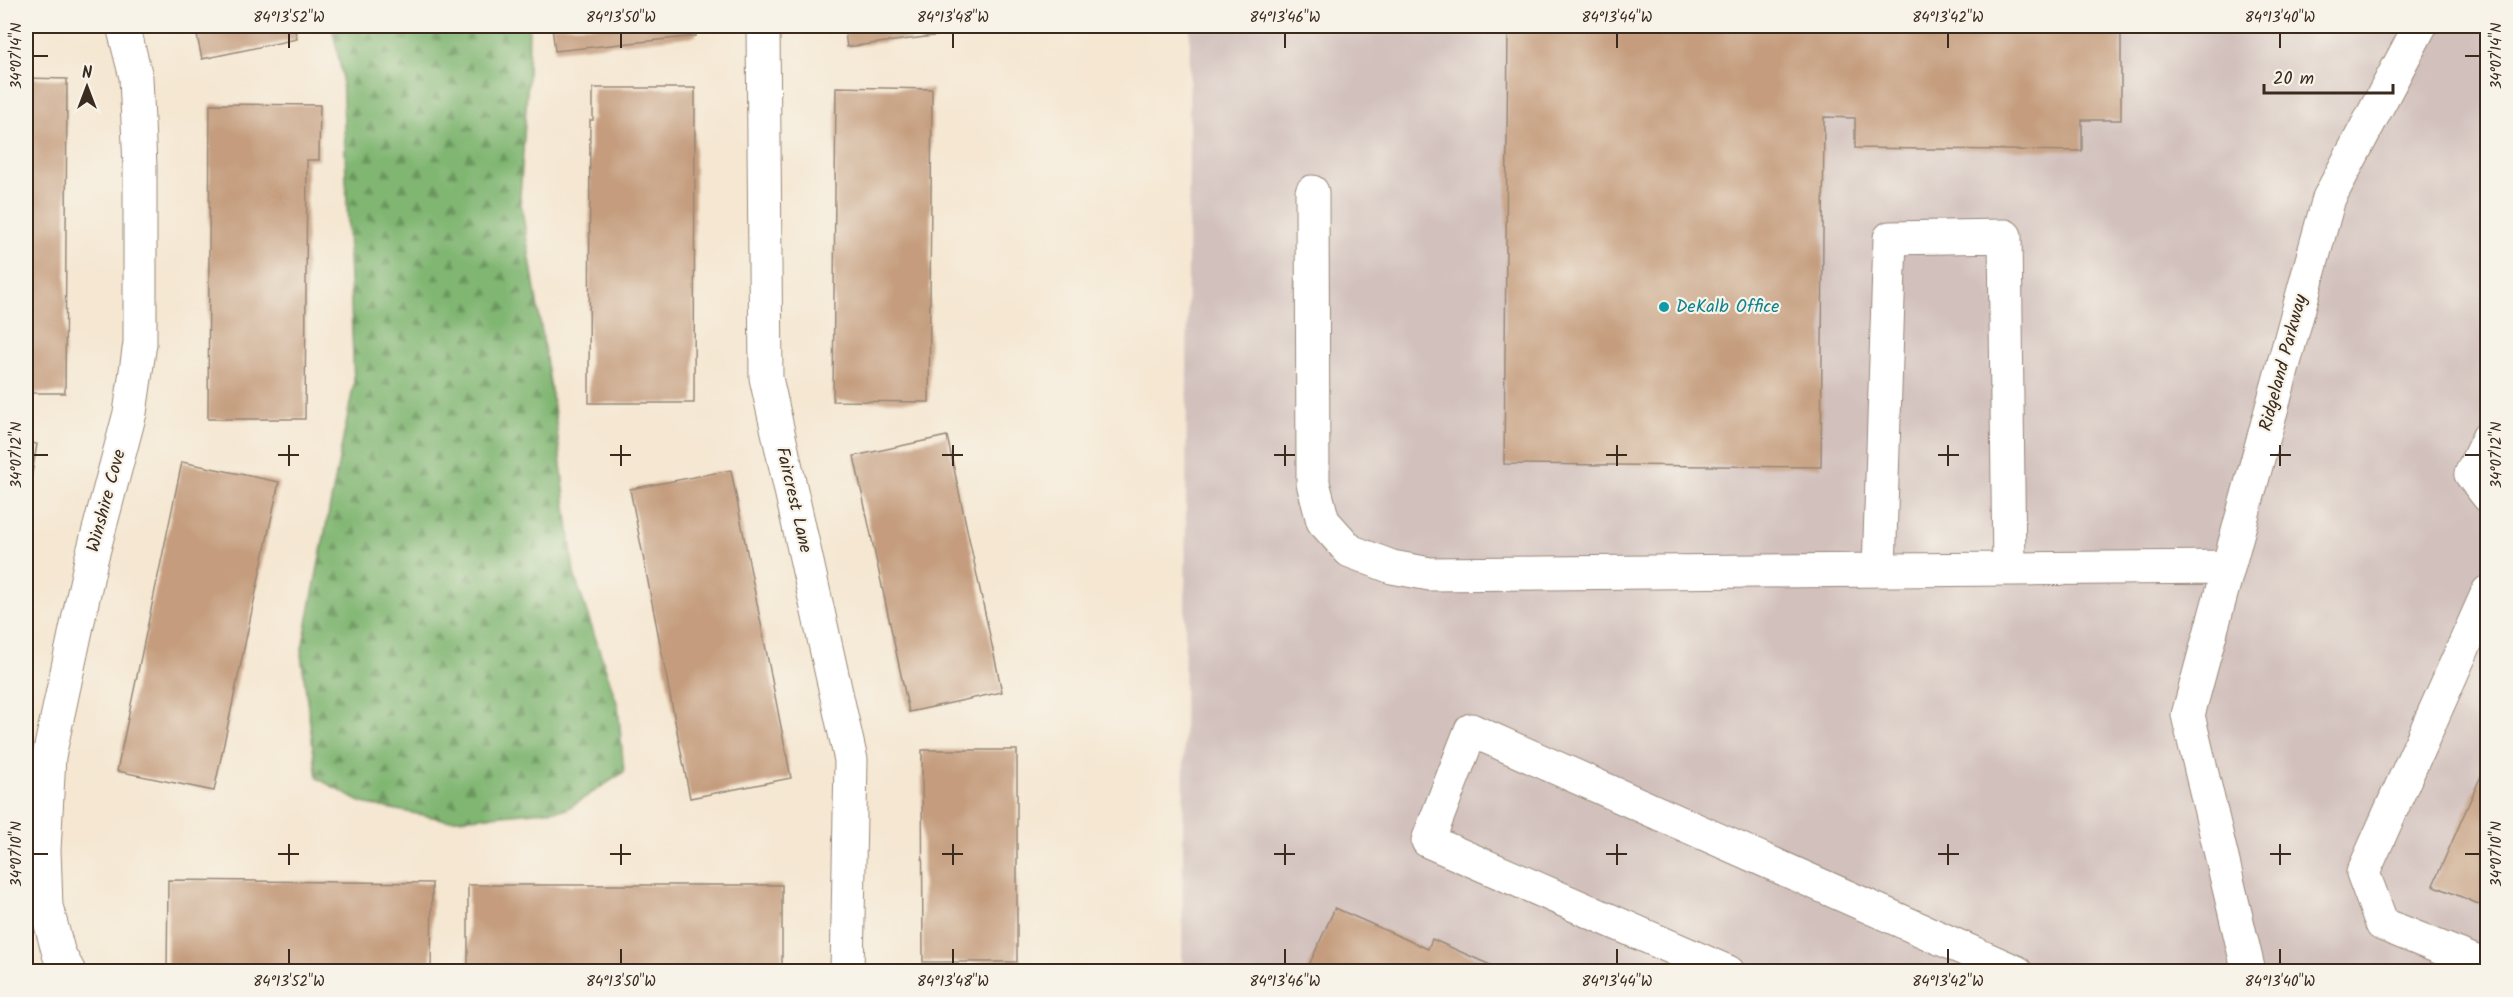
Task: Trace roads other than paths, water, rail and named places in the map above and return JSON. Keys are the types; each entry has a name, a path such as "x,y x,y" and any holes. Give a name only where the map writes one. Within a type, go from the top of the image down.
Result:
{"street":[{"name":"Winshire Cove","path":"69,972 59,954 46,906 44,850 49,756 91,560 130,413 140,343 140,167 135,77 123,26"},
{"name":"Faircrest Lane","path":"764,26 766,378 851,760 848,972"},
{"name":"Ridgeland Parkway","path":"2249,972 2188,715 2329,198 2420,26"},
{"path":"1312,192 1313,483 1323,521 1350,551 1392,567 1430,574 2228,567"},
{"path":"1879,570 1890,238 2006,236 2009,569"},
{"path":"2487,438 2471,474 2487,496"},
{"path":"2487,592 2363,873 2382,924 2487,967"},
{"path":"1728,972 1428,841 1471,730 2016,972"}],"place":[{"name":"DeKalb Office","path":"1664,307"}]}
